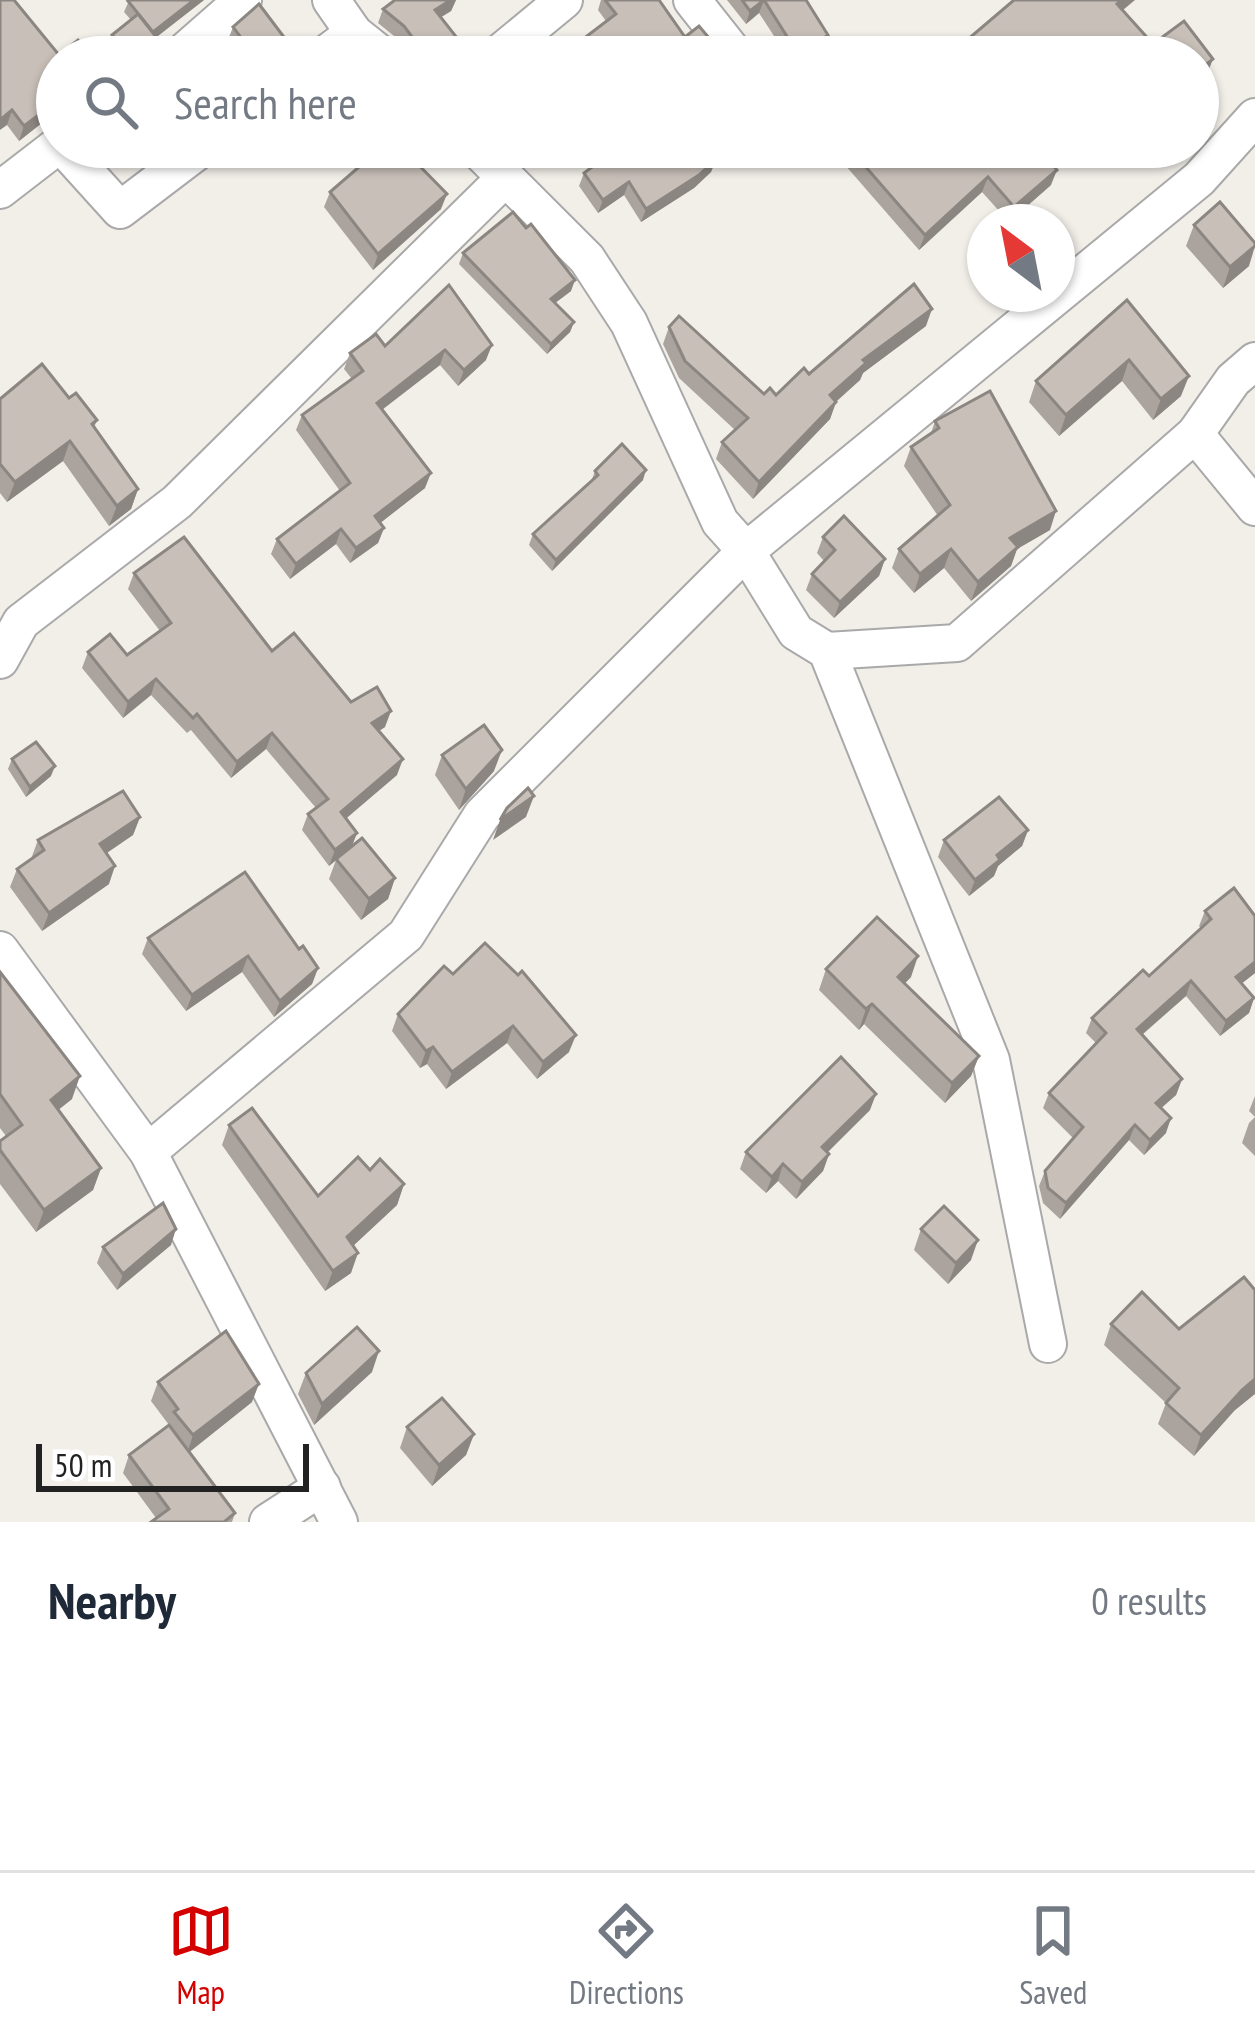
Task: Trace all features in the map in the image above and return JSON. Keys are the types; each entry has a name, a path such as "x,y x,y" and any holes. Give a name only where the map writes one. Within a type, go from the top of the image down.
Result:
{"street":[{"path":"202,36 243,0"},
{"path":"331,0 358,36"},
{"path":"521,36 565,0"},
{"path":"692,0 720,36"},
{"path":"350,36 354,33"},
{"path":"1219,156 1255,117"},
{"path":"0,190 36,164"},
{"path":"80,168 120,210 175,168"},
{"path":"493,168 586,260 629,322 720,522 746,551 796,632 827,651 957,643 1195,434 1233,380 1255,361"},
{"path":"148,1152 406,934 482,815 746,551 1208,168"},
{"path":"0,661 21,622 177,502 502,180"},
{"path":"1195,434 1255,507"},
{"path":"827,651 992,1060 1048,1344"},
{"path":"0,950 148,1152 339,1522"},
{"path":"268,1522 322,1487"}],"building":[{"path":"0,0 14,0 43,36 36,36 36,117 24,126 12,110 0,120"},
{"path":"130,0 194,0 153,32"},
{"path":"395,0 451,0 435,10 455,36 411,36 383,9"},
{"path":"605,0 659,0 684,36 587,36 616,14"},
{"path":"742,0 764,0 750,11"},
{"path":"764,0 806,0 828,35 787,36"},
{"path":"1014,0 1122,0 1117,4 1146,36 972,36"},
{"path":"259,4 283,36 240,36 233,27"},
{"path":"138,14 155,36 113,36"},
{"path":"1184,21 1195,36 1164,36"},
{"path":"699,26 707,36 686,36"},
{"path":"358,168 422,168 447,194 378,254 330,192"},
{"path":"591,168 706,168 646,209 629,182 603,200 584,173"},
{"path":"867,168 1057,170 1017,204 1011,204 988,177 925,235"},
{"path":"1220,202 1255,243 1230,267 1194,225"},
{"path":"513,212 526,228 531,224 575,280 551,299 574,322 551,344 463,253"},
{"path":"914,284 932,309 863,360 866,363 830,395 836,402 759,482 722,442 748,418 685,361 669,327 679,316 764,394 770,388 776,395 804,368 809,374"},
{"path":"449,285 492,345 464,370 445,350 377,403 431,473 375,516 384,528 356,548 341,529 296,564 277,539 350,483 302,415 363,371 350,353 376,334 385,346"},
{"path":"1127,300 1189,376 1161,399 1129,360 1066,415 1036,381"},
{"path":"42,364 69,398 76,393 97,420 92,424 138,489 117,506 70,441 15,482 0,464 0,399"},
{"path":"990,391 1056,511 1010,538 1018,547 978,582 951,549 920,574 899,549 950,505 911,447 939,428 935,421"},
{"path":"622,444 646,470 556,560 533,534 598,475 595,471"},
{"path":"844,516 885,559 840,602 812,574 835,550 823,537"},
{"path":"184,537 272,651 294,633 351,702 377,687 391,711 372,723 403,759 341,812 357,833 335,850 308,814 328,799 272,733 237,762 197,714 193,718 156,679 128,702 88,652 110,634 127,655 171,623 134,573"},
{"path":"484,725 502,750 466,789 442,755"},
{"path":"36,742 55,766 30,787 12,759"},
{"path":"528,788 534,796 500,820 507,808"},
{"path":"123,791 140,817 100,844 115,866 49,913 17,869 44,850 38,840"},
{"path":"999,797 1028,830 975,880 944,840"},
{"path":"362,838 395,878 369,899 336,859"},
{"path":"245,872 299,949 303,946 318,968 280,1001 248,956 192,995 148,938"},
{"path":"1234,888 1255,916 1255,962 1236,977 1254,998 1226,1021 1191,981 1137,1029 1182,1079 1156,1103 1171,1118 1150,1140 1135,1125 1066,1203 1048,1188 1045,1171 1083,1127 1049,1093 1106,1033 1092,1018 1143,970 1149,976 1211,919 1205,911"},
{"path":"877,917 918,956 898,977 979,1056 952,1083 872,1004 866,1009 826,969"},
{"path":"485,943 518,975 522,971 576,1035 543,1062 513,1026 452,1072 433,1047 426,1051 398,1014 444,966 453,974"},
{"path":"0,972 80,1076 51,1100 101,1168 44,1210 0,1150 0,1141 22,1125 0,1094"},
{"path":"841,1057 876,1094 822,1147 829,1154 802,1182 783,1164 772,1177 746,1152"},
{"path":"252,1108 318,1196 358,1157 370,1170 380,1159 404,1184 347,1237 358,1253 333,1271 229,1125"},
{"path":"163,1203 176,1229 123,1274 103,1247"},
{"path":"944,1206 978,1240 956,1263 921,1229"},
{"path":"1244,1277 1255,1290 1255,1379 1201,1435 1166,1403 1179,1388 1111,1324 1142,1292 1179,1329"},
{"path":"357,1327 379,1351 322,1404 306,1373"},
{"path":"226,1331 259,1384 193,1435 158,1382"},
{"path":"442,1398 474,1434 439,1465 407,1427"},
{"path":"169,1425 235,1513 224,1522 151,1522 169,1509 129,1455"}]}
